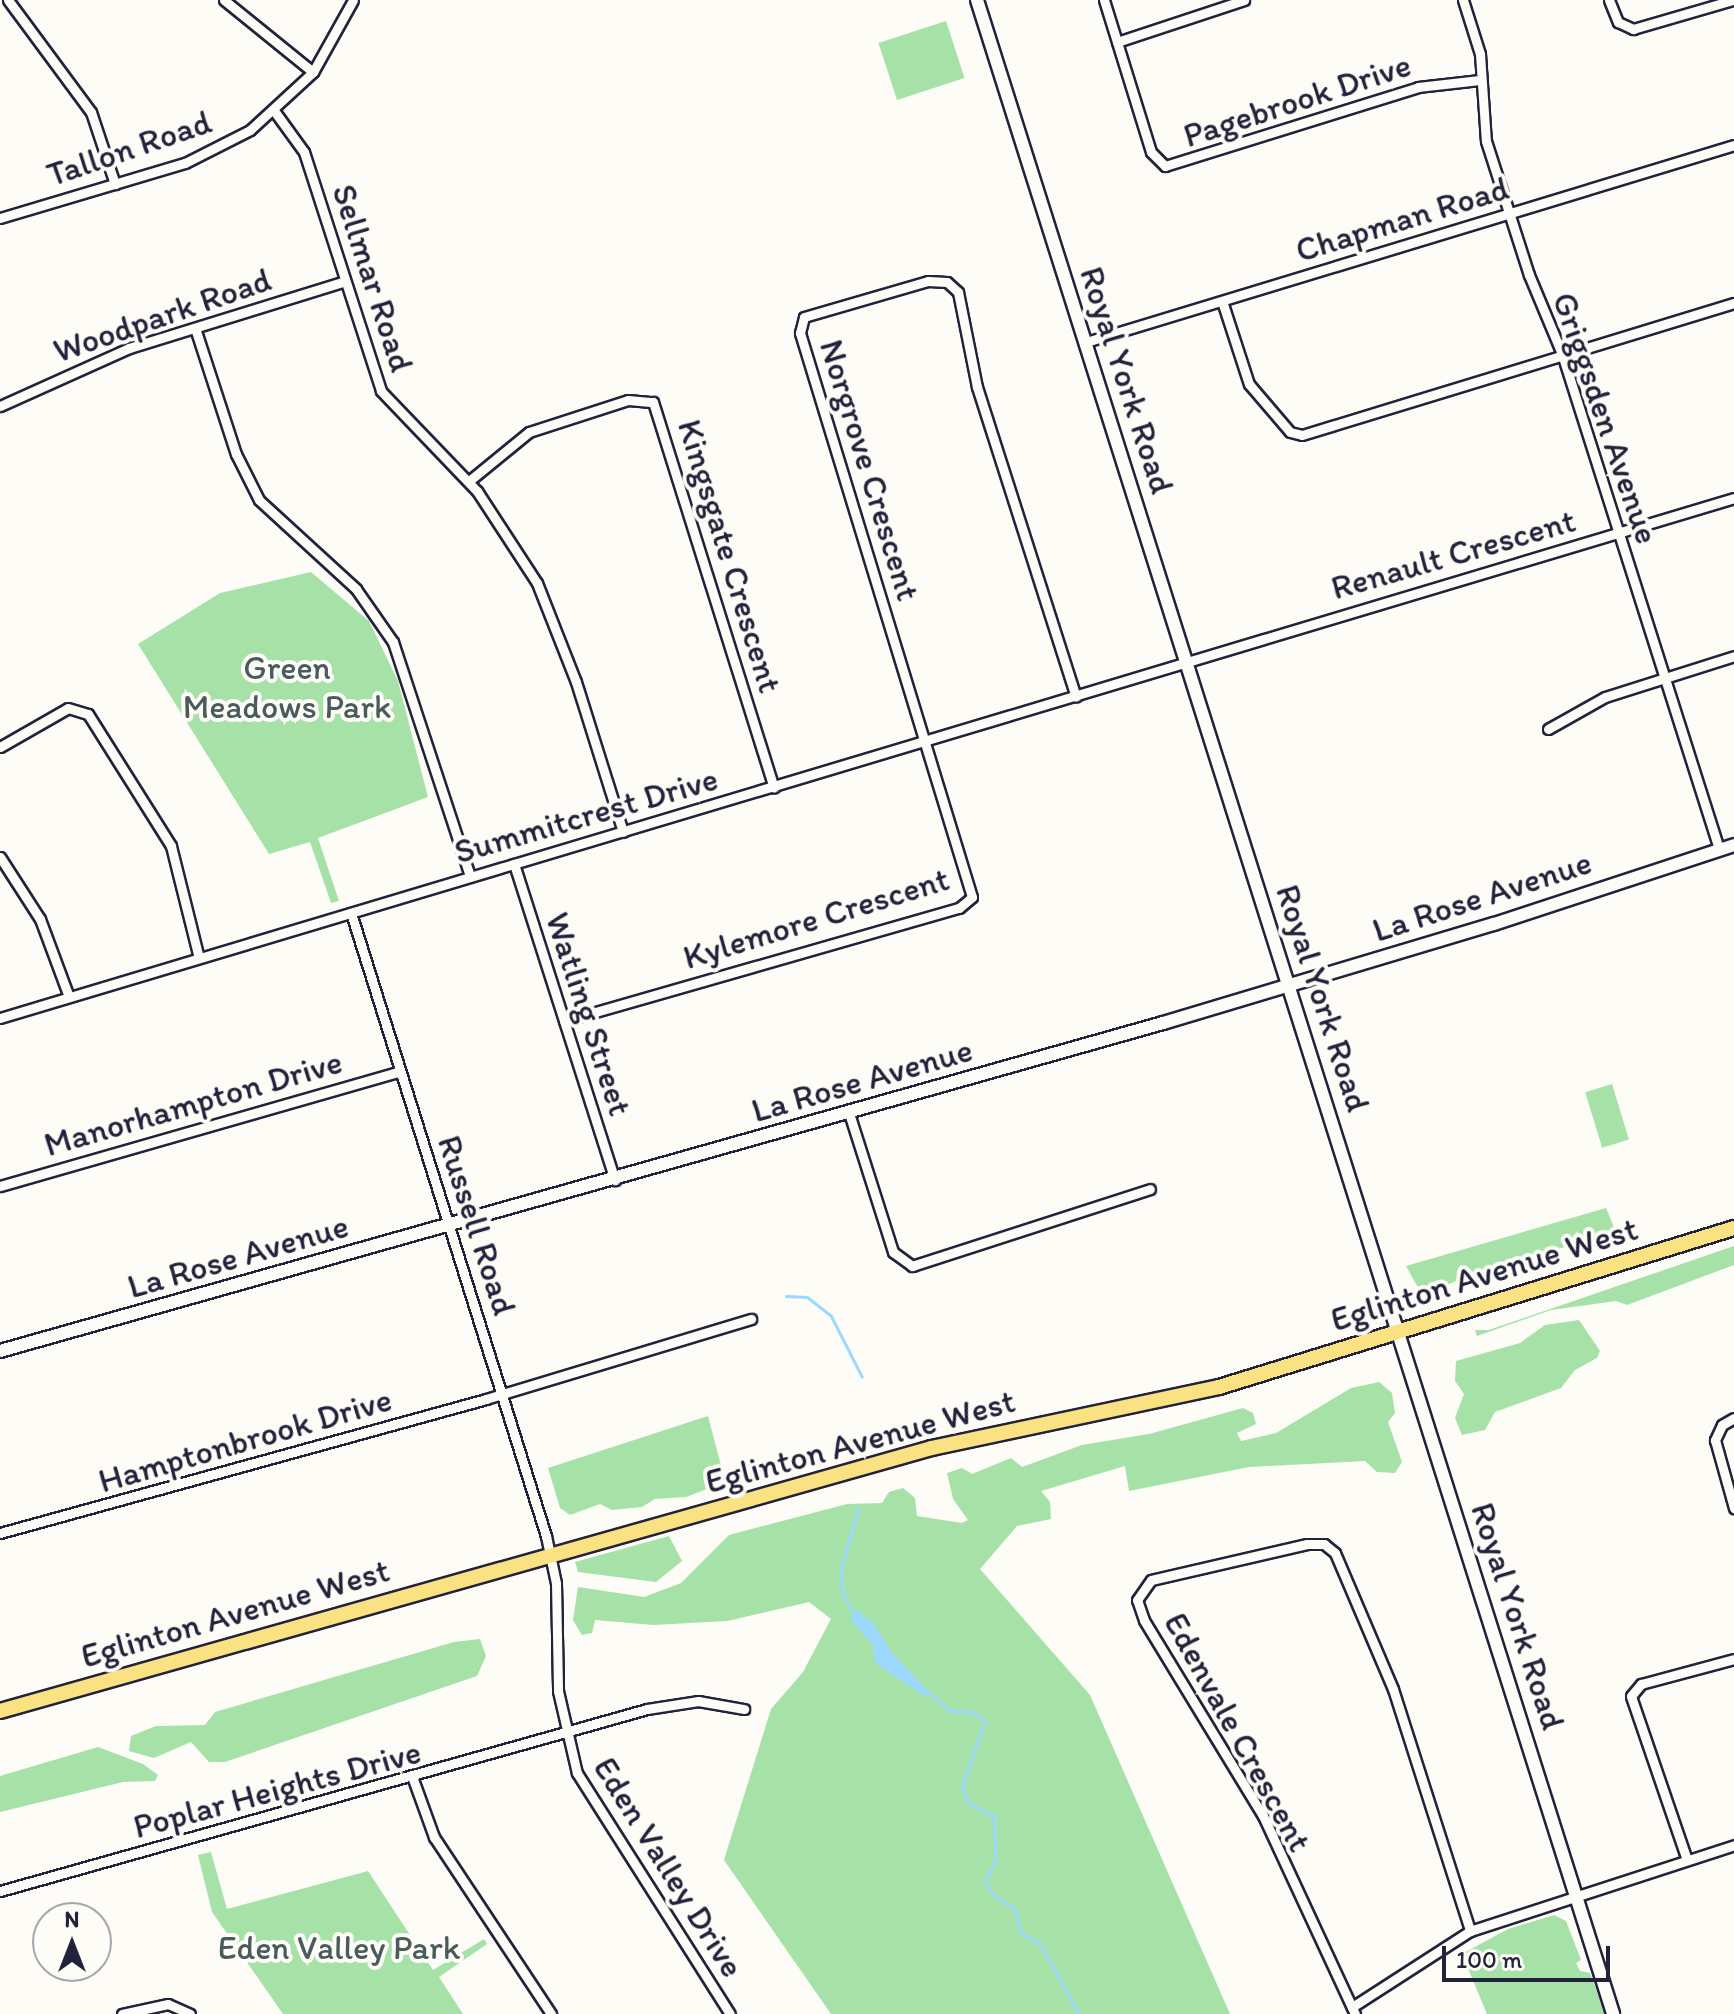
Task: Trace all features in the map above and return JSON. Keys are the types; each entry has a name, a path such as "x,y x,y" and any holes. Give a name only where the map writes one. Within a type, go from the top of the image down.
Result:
{"main road":[{"name":"Royal York Road","path":"977,0 1400,1331 1613,2014"},
{"name":"La Rose Avenue","path":"0,1351 849,1113 1494,924 1734,845"},
{"name":"Eglinton Avenue West","path":"0,1711 932,1448 1219,1387 1734,1228"}],"street":[{"path":"8,0 91,112 115,184"},
{"path":"224,0 313,72"},
{"name":"Tallon Road","path":"0,218 209,153 275,112 313,72 353,0"},
{"name":"Pagebrook Drive","path":"1104,0 1154,158 1172,167 1418,87 1480,80"},
{"path":"1117,42 1244,0"},
{"name":"Griggsden Avenue","path":"1463,0 1480,54 1481,121 1509,213 1562,354 1719,849"},
{"path":"1609,0 1618,22 1633,29 1733,0"},
{"name":"Sellmar Road","path":"275,112 304,152 381,391 469,481 517,547 553,618 623,832"},
{"name":"Chapman Road","path":"1086,342 1734,145"},
{"name":"Norgrove Crescent","path":"927,740 800,333 800,321 809,315 935,280 958,292 977,387 1076,697"},
{"name":"Woodpark Road","path":"0,406 76,369 345,281"},
{"path":"1222,301 1249,384 1290,432 1302,435 1445,394 1562,354 1734,303"},
{"path":"195,328 236,454 259,500 367,601 393,642 470,876"},
{"name":"Kingsgate Crescent","path":"469,481 529,432 628,400 653,402 774,787"},
{"name":"Renault Crescent","path":"1188,664 1734,498"},
{"path":"1548,729 1605,697 1734,656"},
{"name":"Summitcrest Drive","path":"0,1018 1188,664"},
{"path":"0,747 68,708 88,714 171,846 187,895 199,958"},
{"name":"Kylemore Crescent","path":"564,1021 967,904 971,881 927,740"},
{"path":"0,857 40,919 69,997"},
{"name":"Watling Street","path":"514,864 615,1180"},
{"name":"Russell Road","path":"351,913 503,1392 550,1554"},
{"name":"Manorhampton Drive","path":"0,1186 400,1071"},
{"path":"849,1113 893,1252 912,1266 1150,1189"},
{"name":"Hamptonbrook Drive","path":"0,1533 751,1319"},
{"path":"1734,1418 1722,1425 1715,1440 1734,1508"},
{"name":"Edenvale Crescent","path":"1354,2011 1263,1816 1144,1620 1137,1600 1151,1580 1307,1544 1324,1544 1335,1553 1393,1689 1470,1931"},
{"name":"Eden Valley Drive","path":"550,1554 558,1691 566,1733 587,1790 730,2014"},
{"path":"1687,1860 1631,1696 1641,1684 1734,1659"},
{"name":"Poplar Heights Drive","path":"0,1891 681,1703 713,1702 744,1709"},
{"path":"413,1779 434,1837 551,2014"},
{"path":"1354,2011 1470,1931 1575,1894 1734,1845"},
{"path":"122,2014 168,2004 190,2014"}],"green space":[{"path":"946,21 965,78 897,100 878,43"},
{"name":"Green Meadows Park","path":"311,572 369,621 398,681 428,797 318,838 339,901 331,903 310,842 269,854 138,644 220,593"},
{"path":"1612,1084 1629,1139 1602,1148 1585,1092"},
{"path":"1606,1208 1616,1232 1469,1275 1434,1291 1421,1293 1406,1266"},
{"path":"1734,1246 1734,1265 1627,1305 1616,1301 1551,1310 1477,1336 1475,1330 1489,1330"},
{"path":"1579,1320 1600,1351 1597,1358 1575,1370 1561,1388 1495,1412 1485,1430 1462,1435 1455,1418 1464,1394 1455,1381 1456,1361 1520,1343 1545,1325"},
{"path":"1379,1382 1392,1393 1395,1413 1388,1422 1402,1462 1395,1473 1377,1472 1365,1461 1249,1467 1129,1491 1125,1466 1041,1491 1050,1502 1051,1519 1017,1526 980,1569 1090,1695 1230,2014 831,2014 724,1860 771,1709 803,1672 831,1619 809,1602 727,1621 653,1625 595,1620 592,1633 582,1635 573,1620 578,1587 644,1597 681,1583 729,1535 847,1504 882,1503 889,1492 903,1488 915,1498 917,1516 962,1523 968,1520 953,1499 947,1473 962,1468 972,1474 1011,1458 1022,1467 1082,1445 1149,1434 1243,1408 1253,1413 1256,1424 1237,1433 1241,1441 1276,1433 1351,1388"},
{"path":"708,1416 724,1477 712,1487 686,1497 655,1499 642,1507 612,1510 600,1504 570,1515 560,1508 548,1468"},
{"path":"669,1536 682,1561 656,1582 578,1572 575,1562"},
{"path":"480,1639 486,1656 477,1676 225,1762 209,1762 191,1742 154,1758 129,1751 131,1736 156,1726 205,1725 215,1712 454,1642"},
{"path":"98,1747 143,1764 158,1775 155,1781 123,1782 0,1812 0,1776"},
{"name":"Eden Valley Park","path":"211,1852 227,1909 368,1871 433,1970 484,1939 487,1944 439,1977 463,2014 283,2014 212,1912 198,1855"},
{"path":"1554,1915 1566,1921 1581,1960 1576,1963 1580,1971 1590,1973 1605,2014 1487,2014 1462,1954 1508,1929"}],"water":[{"path":"856,1609 875,1625 892,1653 931,1694 923,1695 875,1663 872,1644 850,1619"}],"waterway":[{"path":"786,1296 807,1297 831,1316 862,1377"},
{"path":"852,1611 842,1592 841,1569 858,1508"},
{"path":"927,1691 950,1711 973,1712 985,1721 962,1786 968,1803 994,1816 995,1860 985,1882 993,1895 1014,1908 1021,1933 1041,1945 1079,2014"}]}
